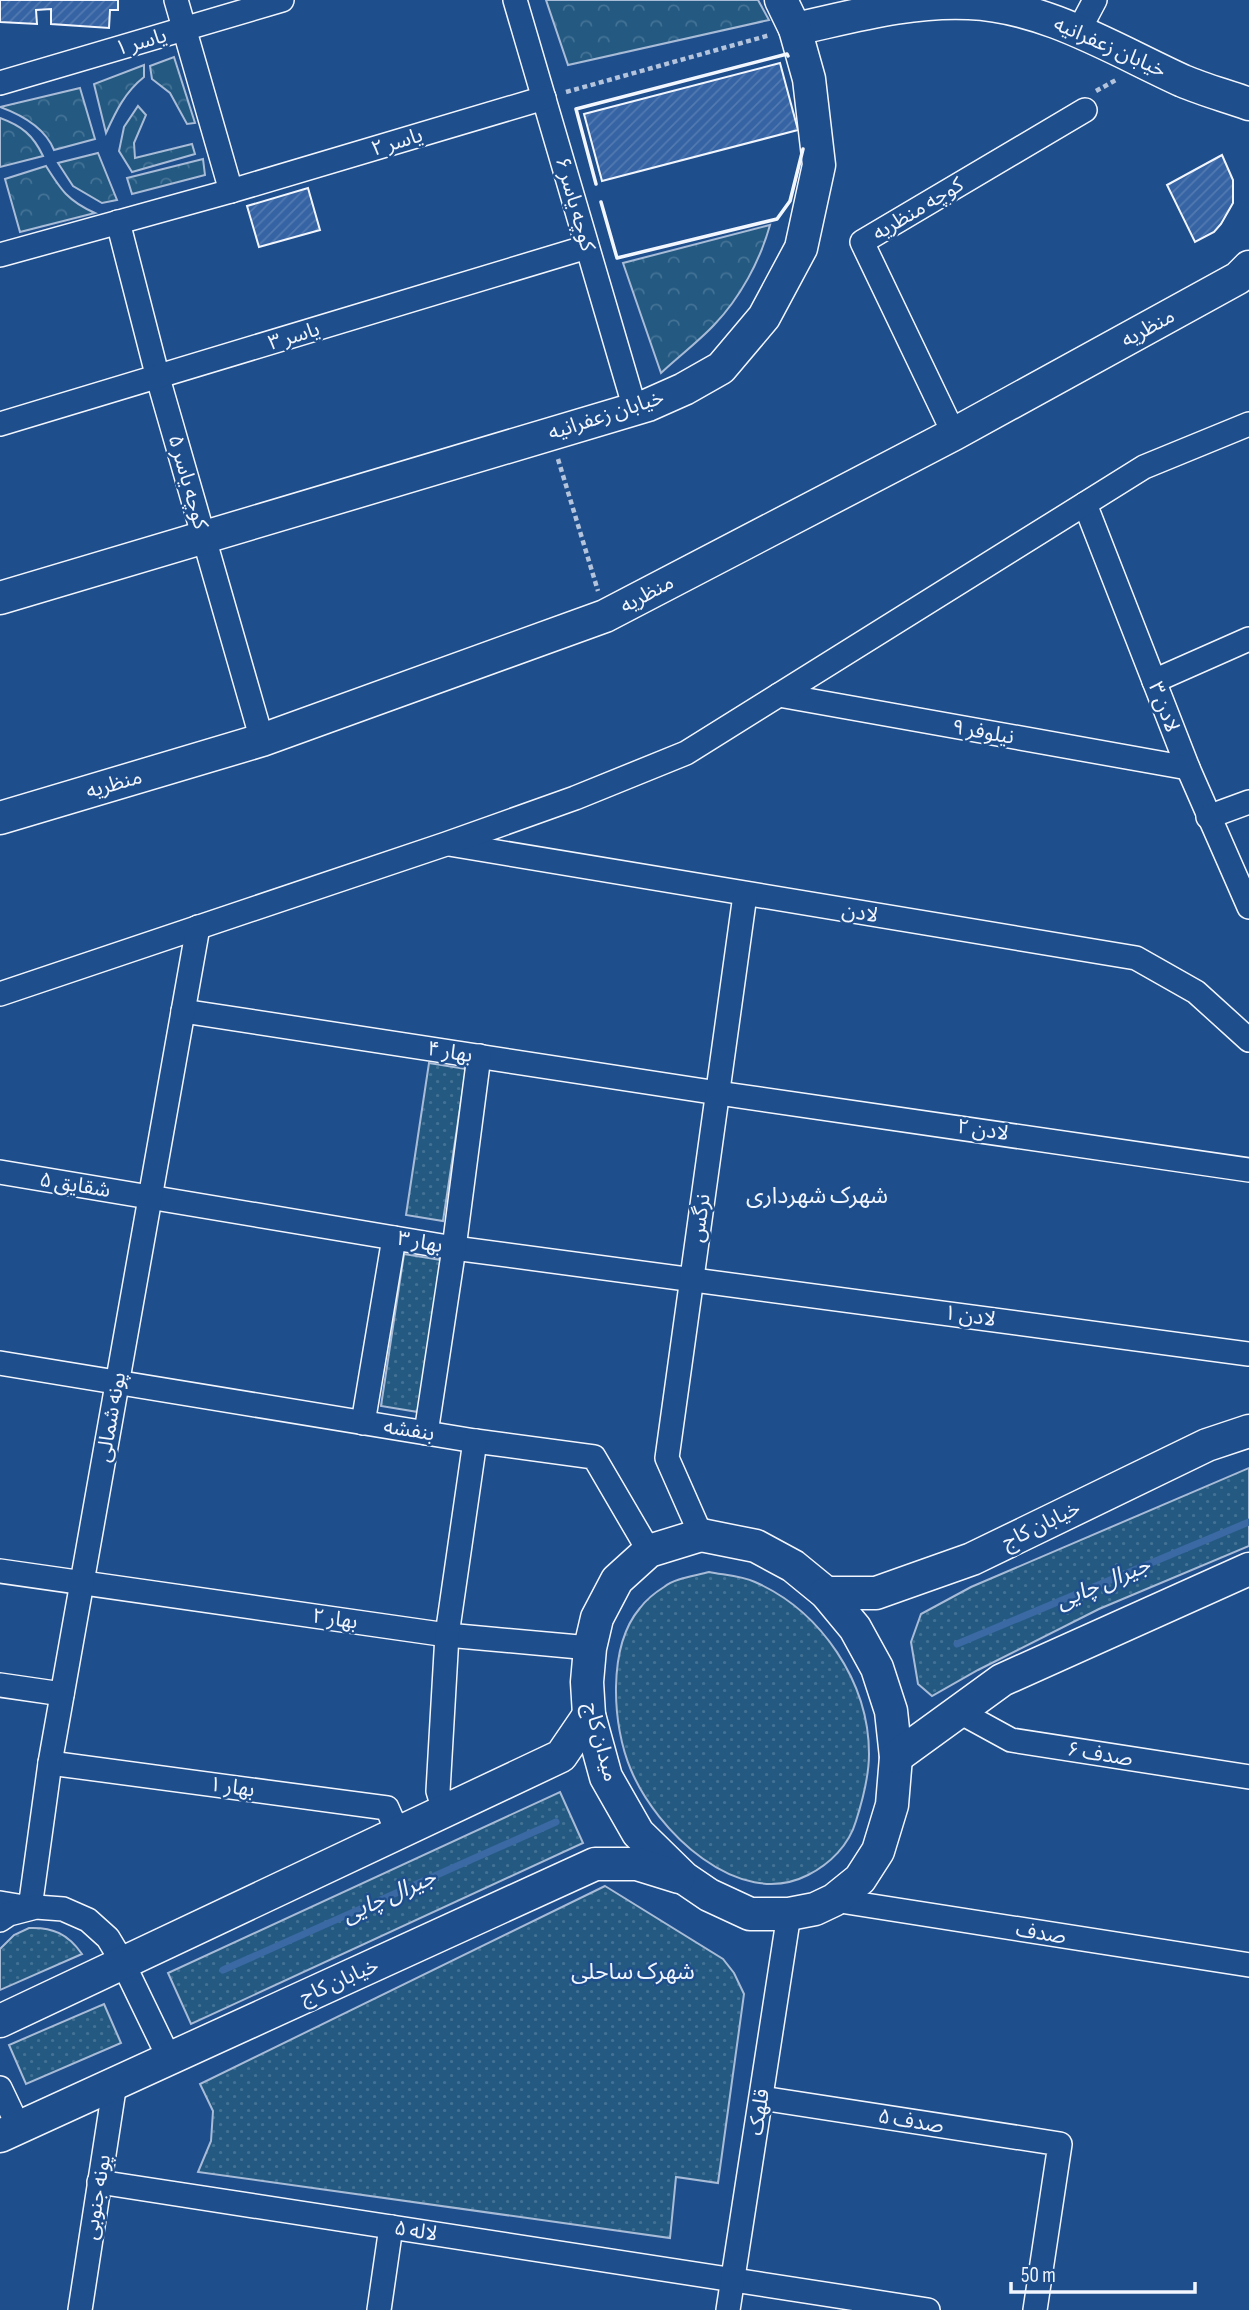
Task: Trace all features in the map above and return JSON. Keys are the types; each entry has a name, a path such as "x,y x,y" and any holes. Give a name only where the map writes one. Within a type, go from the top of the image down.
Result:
{"main road":[{"path":"781,0 795,29"},
{"name":"خیابان زعفرانیه","path":"0,598 635,409 684,389 721,368 764,317 801,248 819,165 809,79 795,29 913,5 970,3 1039,15 1187,82 1249,104"},
{"name":"منظریه","path":"0,818 261,740 605,616 954,434 1238,278 1249,267"},
{"name":"خیابان کاج","path":"826,1593 876,1593 972,1559 1207,1445 1249,1431"},
{"name":"میدان کاج","path":"701,1535 756,1546 793,1566 826,1593 855,1628 877,1668 891,1712 897,1757 892,1805 878,1850 860,1879 834,1900 815,1909 789,1914 750,1914 709,1895 684,1878 638,1833 606,1777 589,1715 587,1682 590,1648 597,1618 617,1580 649,1551 701,1535"},
{"path":"897,1757 1002,1680 1244,1574"},
{"path":"0,2021 561,1756 589,1715"},
{"name":"خیابان کاج","path":"10,2132 595,1864 637,1864 684,1878"}],"street":[{"path":"176,0 231,191"},
{"name":"یاسر ۱","path":"0,83 282,0"},
{"name":"کوچه یاسر ۶","path":"515,0 635,409"},
{"path":"1078,32 1094,0"},
{"name":"یاسر ۲","path":"1,249 118,222 231,191 544,98"},
{"name":"کوچه منظریه","path":"954,434 862,242 1085,110"},
{"name":"کوچه یاسر ۵","path":"118,222 158,378 261,740"},
{"name":"یاسر ۳","path":"0,424 587,247"},
{"path":"0,995 446,844 575,798 686,752 1144,467 1249,424"},
{"name":"لادن ۳","path":"1085,504 1188,768 1249,907"},
{"path":"1154,681 1249,639"},
{"name":"نیلوفر ۹","path":"779,695 1188,768"},
{"path":"1208,817 1249,802"},
{"name":"لادن","path":"446,844 1136,958 1196,992 1249,1040"},
{"name":"نرگس","path":"701,1535 667,1458 746,895"},
{"name":"پونه شمالی","path":"30,1908 50,1763 198,927"},
{"name":"بهار ۴","path":"183,1011 718,1093"},
{"path":"426,1433 479,1056"},
{"name":"لادن ۲","path":"718,1093 1249,1170"},
{"name":"شقایق ۵","path":"0,1172 150,1197"},
{"name":"بهار ۳","path":"150,1197 454,1248 692,1278"},
{"path":"363,1423 394,1238"},
{"name":"لادن ۱","path":"692,1278 1249,1354"},
{"name":"بنفشه","path":"0,1363 475,1441 594,1457 649,1551"},
{"path":"444,1811 438,1791 447,1634 475,1441"},
{"name":"بهار ۲","path":"0,1571 447,1634 590,1648"},
{"path":"0,1685 62,1694"},
{"name":"صدف ۶","path":"958,1711 1011,1740 1249,1777"},
{"name":"بهار ۱","path":"50,1763 387,1808 398,1833"},
{"name":"صدف","path":"834,1900 1249,1965"},
{"path":"0,1903 30,1908 63,1909 88,1920 108,1938 169,2058"},
{"path":"0,1920 9,1914 30,1908"},
{"name":"قلهک","path":"728,2310 789,1914"},
{"name":"پونه جنوبی","path":"80,2310 115,2083"},
{"path":"0,2088 10,2132"},
{"name":"صدف ۵","path":"762,2098 1060,2144 1035,2310"},
{"name":"لاله ۵","path":"99,2182 928,2310"},
{"path":"379,2310 391,2227"}],"path":[{"path":"544,98 795,29"},
{"path":"1085,110 1087,96 1146,63"},
{"path":"550,434 605,616"}],"green space":[{"path":"546,0 758,0 769,20 568,65"},
{"path":"174,57 195,123 187,124 170,93 152,79 150,66"},
{"path":"144,65 144,77 126,96 106,133 94,84"},
{"path":"80,88 95,139 54,150 45,135 32,123 0,107"},
{"path":"138,106 146,115 134,143 135,158 192,144 195,154 132,172 119,151 124,127"},
{"path":"0,118 26,132 43,156 0,167"},
{"path":"98,153 117,200 102,203 73,186 58,163"},
{"path":"203,159 205,175 132,194 127,178"},
{"path":"46,166 66,194 95,213 20,232 5,179"},
{"path":"770,225 761,252 741,291 708,331 661,373 623,263"},
{"path":"429,1063 466,1069 443,1221 406,1215"},
{"path":"404,1254 441,1260 418,1412 381,1406"},
{"path":"1249,1468 1249,1546 1099,1609 932,1696 918,1684 911,1642 921,1614 971,1587"},
{"path":"709,1572 755,1582 801,1611 837,1652 860,1701 867,1727 867,1780 859,1813 849,1838 838,1853 816,1871 781,1883 754,1882 728,1873 703,1858 680,1839 659,1817 643,1793 631,1770 620,1732 616,1687 622,1644 629,1624 645,1602 669,1584"},
{"path":"560,1792 583,1843 191,2024 168,1973"},
{"path":"605,1886 723,1959 734,1973 744,1994 718,2183 676,2177 670,2238 198,2172 211,2141 213,2111 200,2084"},
{"path":"29,1928 59,1933 71,1941 82,1954 0,1990 0,1949 14,1935"},
{"path":"104,2004 121,2043 26,2084 9,2045"}],"building":[{"path":"0,0 118,0 118,10 110,10 109,28 51,24 51,9 36,10 37,24 0,22"},
{"path":"780,63 798,130 602,181 584,114"},
{"path":"1222,155 1233,180 1233,203 1214,232 1195,242 1167,185"},
{"path":"308,188 320,230 259,247 247,206"}],"waterway":[{"name":"جیرال چایی","path":"957,1644 1249,1522"},
{"name":"جیرال چایی","path":"223,1970 556,1822"}],"wall":[{"path":"596,184 576,109 787,54 788,56"},
{"path":"601,202 617,258 777,219 790,201 803,149"}],"district":[{"name":"شهرک شهرداری","path":"817,1196"},
{"name":"شهرک ساحلی","path":"633,1972"}]}
